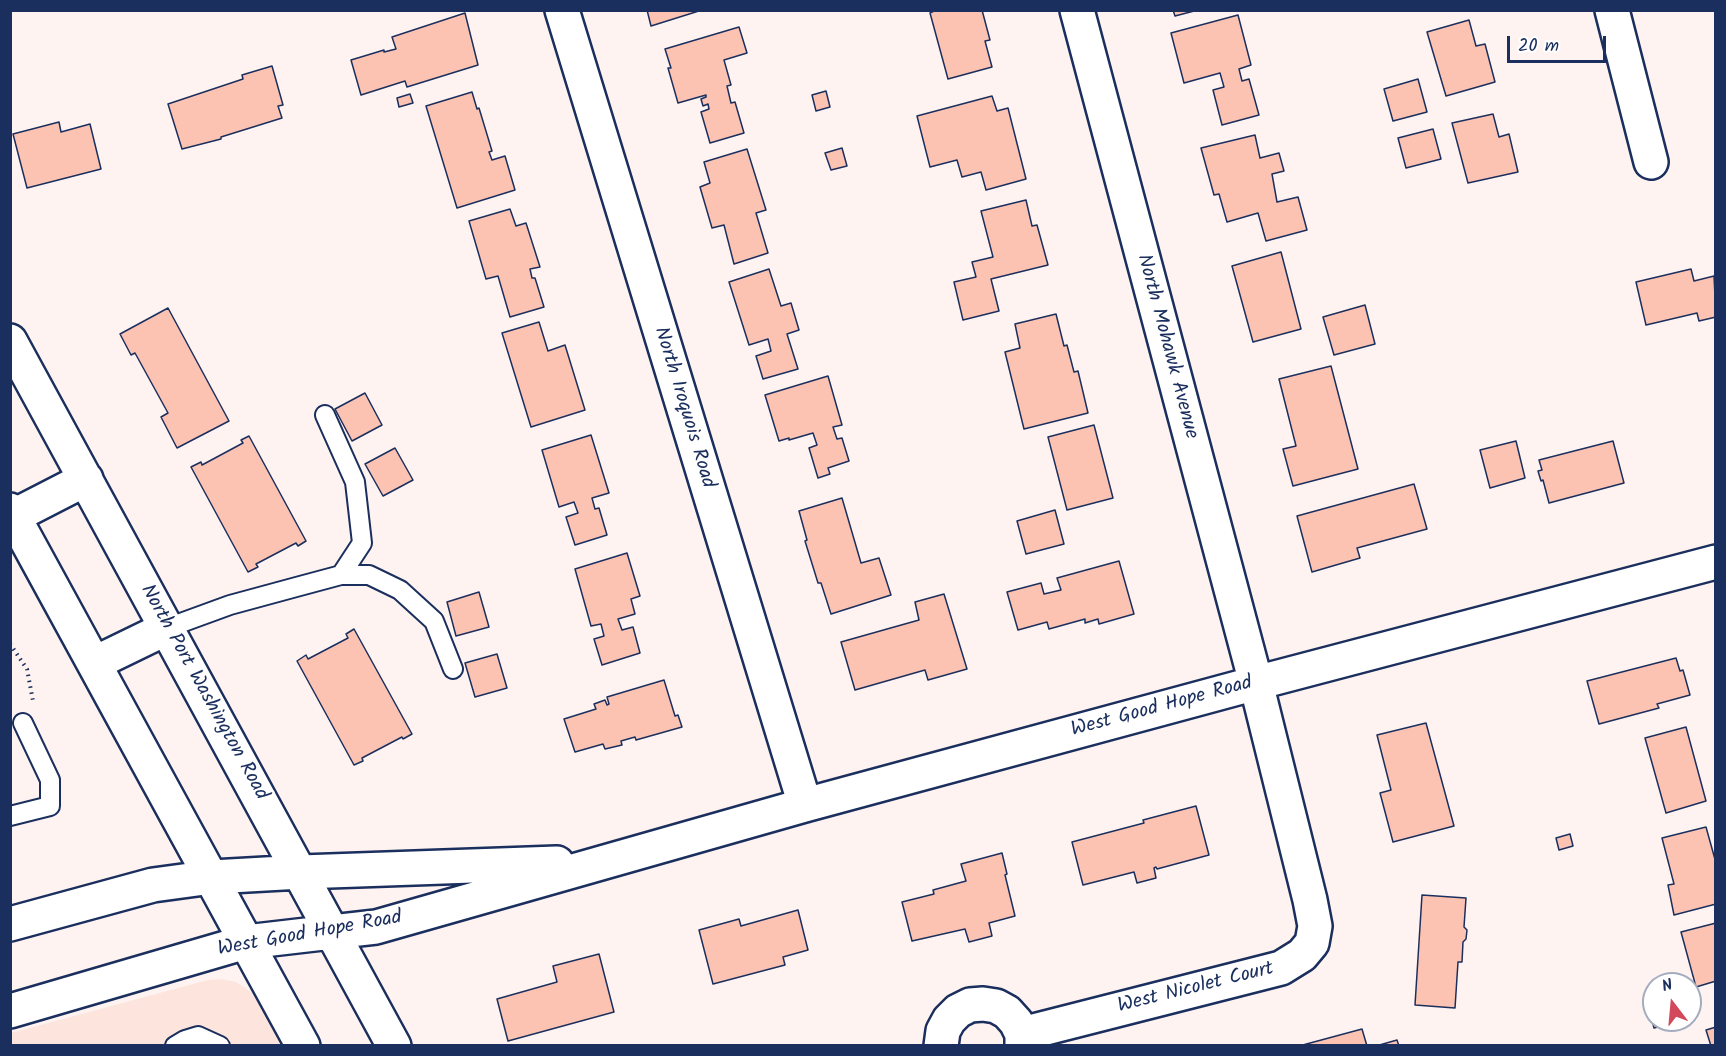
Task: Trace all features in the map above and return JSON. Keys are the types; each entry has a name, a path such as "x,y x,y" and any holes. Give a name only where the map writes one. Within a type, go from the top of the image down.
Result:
{"street":[{"name":"North Iroquois Road","path":"562,10 804,805"},
{"name":"North Mohawk Avenue","path":"1077,10 1256,683"},
{"path":"1612,10 1651,162"},
{"name":"North Port Washington Road","path":"10,342 394,1046"},
{"path":"86,479 12,513 303,1046"},
{"name":"West Good Hope Road","path":"10,1011 246,942 376,927 804,805 1716,562"},
{"path":"95,663 167,628"},
{"name":"West Nicolet Court","path":"941,1046 943,1032 949,1020 958,1011 970,1005 996,1006 1007,1012 1016,1022 1022,1040 1281,968 1302,955 1312,943 1315,926 1256,683"},
{"name":"West Good Hope Road","path":"10,924 153,885 212,877 610,861"}],"lane":[{"path":"325,415 355,482 362,543 341,575"},
{"path":"167,628 230,605 341,575 369,575 400,590 434,621 453,669"},
{"path":"10,816 50,806 50,780 23,723"},
{"path":"175,1046 198,1036 220,1046"}],"path":[{"path":"10,644 27,669 33,701 26,705"}],"shaded area":[{"path":"222,979 236,982 257,996 283,1045 11,1046 11,1033 208,980"}],"building":[{"path":"647,10 702,10 651,26"},
{"path":"936,10 982,10 990,40 985,41 992,67 948,79 930,13"},
{"path":"1173,10 1198,10 1175,16"},
{"path":"465,13 478,65 407,87 405,81 361,95 351,60 384,50 384,52 396,49 392,37"},
{"path":"1238,15 1251,65 1239,69 1242,81 1249,79 1259,115 1222,125 1213,90 1224,87 1220,73 1184,83 1171,33"},
{"path":"1469,20 1476,46 1485,44 1495,82 1446,96 1427,32"},
{"path":"739,27 747,53 724,60 731,85 727,86 731,103 735,102 744,133 710,143 701,112 709,109 708,104 703,106 701,99 706,95 678,103 665,49"},
{"path":"272,66 283,105 278,106 282,118 221,137 221,139 182,149 168,104 243,79 242,75"},
{"path":"1418,79 1427,112 1393,121 1384,89"},
{"path":"826,91 830,107 816,111 812,95"},
{"path":"472,92 492,151 489,152 492,160 505,156 515,190 457,208 426,106"},
{"path":"410,94 413,103 399,107 397,98"},
{"path":"992,96 997,111 1008,108 1026,179 986,190 981,172 962,177 957,160 930,167 917,116"},
{"path":"1493,114 1499,137 1509,134 1518,172 1468,183 1452,123"},
{"path":"59,122 61,132 90,124 101,169 27,188 13,134"},
{"path":"1433,129 1441,159 1406,168 1398,138"},
{"path":"1255,135 1260,158 1279,153 1284,171 1272,174 1277,202 1298,197 1307,230 1266,241 1258,213 1227,222 1219,194 1214,195 1201,148"},
{"path":"842,148 847,166 831,170 825,153"},
{"path":"747,149 766,210 756,213 768,253 734,264 724,225 712,228 700,187 710,183 704,162"},
{"path":"1026,200 1032,226 1037,225 1048,265 991,279 999,311 963,320 954,282 976,277 972,262 993,257 981,211"},
{"path":"510,209 516,226 526,223 540,267 530,269 544,307 510,317 498,276 486,279 469,221"},
{"path":"1281,252 1301,329 1253,342 1232,266"},
{"path":"769,269 781,306 791,303 799,330 787,334 798,369 763,379 756,356 771,351 768,339 749,345 729,282"},
{"path":"1691,269 1694,281 1714,276 1716,317 1699,321 1697,313 1646,325 1636,282"},
{"path":"1365,305 1375,344 1334,355 1323,317"},
{"path":"168,308 229,421 177,448 161,417 168,413 135,353 131,355 120,334"},
{"path":"1056,314 1064,346 1067,345 1074,372 1078,371 1088,413 1024,429 1005,352 1020,348 1015,324"},
{"path":"539,322 548,351 565,345 585,410 531,427 502,333"},
{"path":"1331,366 1358,469 1293,486 1283,449 1296,446 1279,379"},
{"path":"828,376 842,425 833,427 837,439 842,438 849,461 828,468 830,474 818,478 809,448 817,445 813,433 779,441 765,395"},
{"path":"365,393 382,425 352,441 335,409"},
{"path":"1094,425 1113,498 1067,510 1048,437"},
{"path":"591,435 609,493 592,498 595,509 599,508 607,535 575,545 566,517 578,513 574,502 559,507 542,450"},
{"path":"249,436 306,541 298,546 296,543 256,564 258,567 248,572 191,467 201,462 202,465 243,443 241,440"},
{"path":"1516,441 1525,478 1490,488 1480,450"},
{"path":"1613,441 1624,483 1549,503 1543,480 1541,481 1538,471 1542,470 1539,460"},
{"path":"395,448 413,480 383,496 365,464"},
{"path":"1414,484 1427,529 1357,548 1360,558 1312,572 1297,516"},
{"path":"842,498 861,563 879,558 891,595 831,614 821,583 818,583 805,541 807,540 799,511"},
{"path":"1055,510 1064,544 1026,554 1017,521"},
{"path":"627,553 640,596 631,599 635,614 618,619 622,630 633,627 640,653 602,665 594,639 604,636 601,624 591,626 575,569"},
{"path":"1119,561 1134,614 1099,624 1098,619 1085,623 1085,619 1049,629 1047,622 1018,630 1007,592 1041,583 1044,594 1061,590 1057,578"},
{"path":"479,592 489,627 456,636 447,602"},
{"path":"944,594 967,669 928,680 925,670 855,690 841,642 919,620 915,602"},
{"path":"354,629 412,734 362,758 363,761 354,765 297,661 306,655 308,659 348,638 346,634"},
{"path":"497,654 507,688 475,697 465,663"},
{"path":"1676,658 1680,671 1683,670 1690,695 1657,704 1659,708 1599,724 1587,681"},
{"path":"664,680 675,716 678,715 682,727 636,740 635,737 621,741 622,745 605,749 603,744 575,752 564,719 596,709 594,704 605,700 607,705 609,704 607,697"},
{"path":"1426,723 1454,826 1393,842 1380,793 1391,790 1377,735"},
{"path":"1686,727 1706,801 1666,813 1645,738"},
{"path":"1196,806 1209,855 1157,869 1156,867 1154,868 1156,878 1137,883 1134,872 1083,885 1072,842 1144,823 1143,820"},
{"path":"1706,827 1716,863 1716,904 1674,915 1668,885 1674,884 1662,838"},
{"path":"1570,834 1573,846 1559,850 1556,838"},
{"path":"1002,853 1015,916 989,923 992,936 969,942 965,929 912,941 902,902 934,894 933,890 966,881 961,864"},
{"path":"1422,895 1466,898 1464,927 1467,930 1466,939 1463,942 1462,962 1458,962 1455,1008 1415,1005"},
{"path":"798,910 808,950 783,957 785,965 713,984 699,930 739,919 741,926"},
{"path":"1716,923 1716,981 1702,985 1702,972 1692,972 1681,932"},
{"path":"599,954 614,1012 508,1041 497,999 557,982 553,966"},
{"path":"1716,1027 1716,1046 1711,1046 1706,1030"},
{"path":"1362,1029 1367,1046 1299,1046"},
{"path":"1397,1040 1399,1046 1376,1046"}]}
